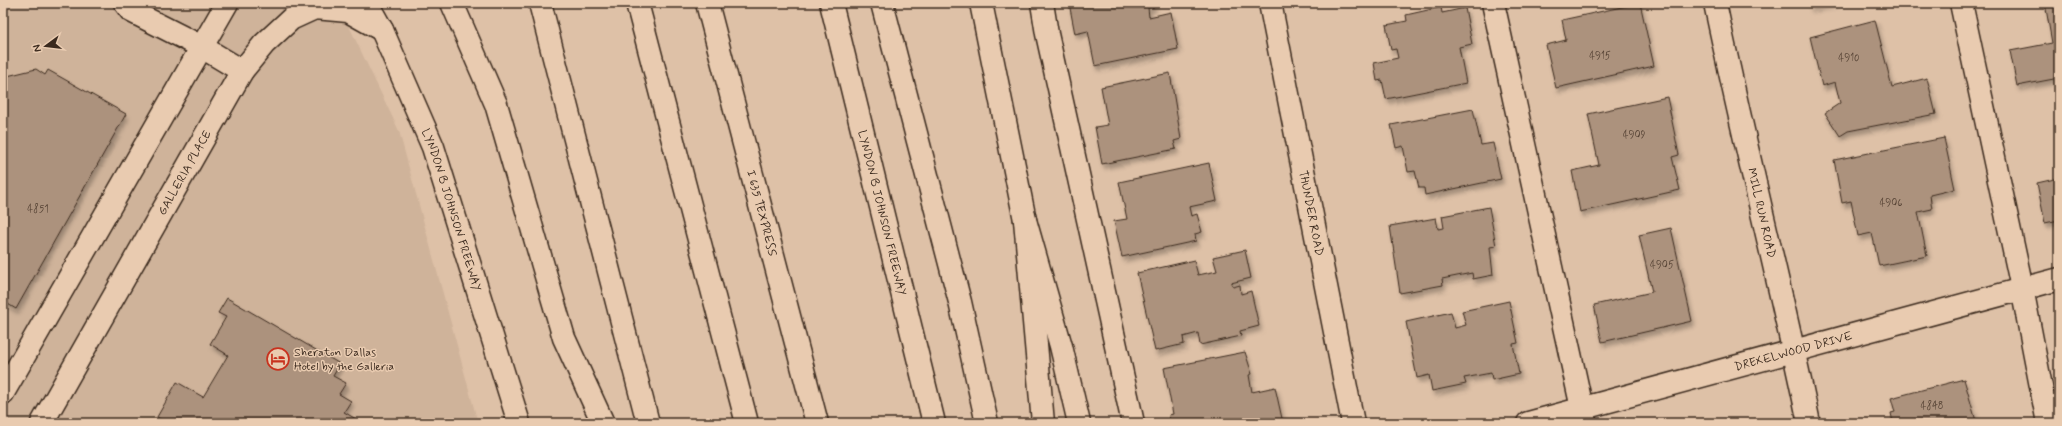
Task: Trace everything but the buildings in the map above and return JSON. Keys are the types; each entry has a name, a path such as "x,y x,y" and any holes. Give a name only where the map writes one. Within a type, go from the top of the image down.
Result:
{"main road":[{"path":"125,3 131,11 202,47 242,71"},
{"path":"3,393 227,3"},
{"name":"LYNDON B JOHNSON FREEWAY","path":"367,3 382,30 433,147 519,423"},
{"path":"452,3 496,104 564,338 602,423"},
{"path":"540,3 648,423"},
{"path":"637,3 746,423"},
{"name":"I 635 TEXPRESS","path":"707,3 817,423"},
{"name":"LYNDON B JOHNSON FREEWAY","path":"831,3 934,423"},
{"path":"882,3 958,295 986,423"},
{"path":"981,3 1025,220 1062,346 1079,423"},
{"path":"1042,3 1047,34 1133,423"},
{"name":"THUNDER ROAD","path":"1270,3 1354,423"},
{"path":"1493,3 1584,416"},
{"name":"MILL RUN ROAD","path":"1715,3 1740,122 1794,349 1809,423"},
{"path":"1961,3 2022,288 2048,423"},
{"name":"GALLERIA PLACE","path":"42,423 242,71 264,44 291,19 315,8 348,11 382,30"},
{"path":"1025,220 1043,423"},
{"name":"DREXELWOOD DRIVE","path":"1528,423 1584,416 1794,349 2059,279"}],"shaded area":[{"path":"3,3 338,3 399,131 478,423 3,423"}],"place":[{"name":"Sheraton Dallas Hotel by the Galleria","path":"278,359"}]}
